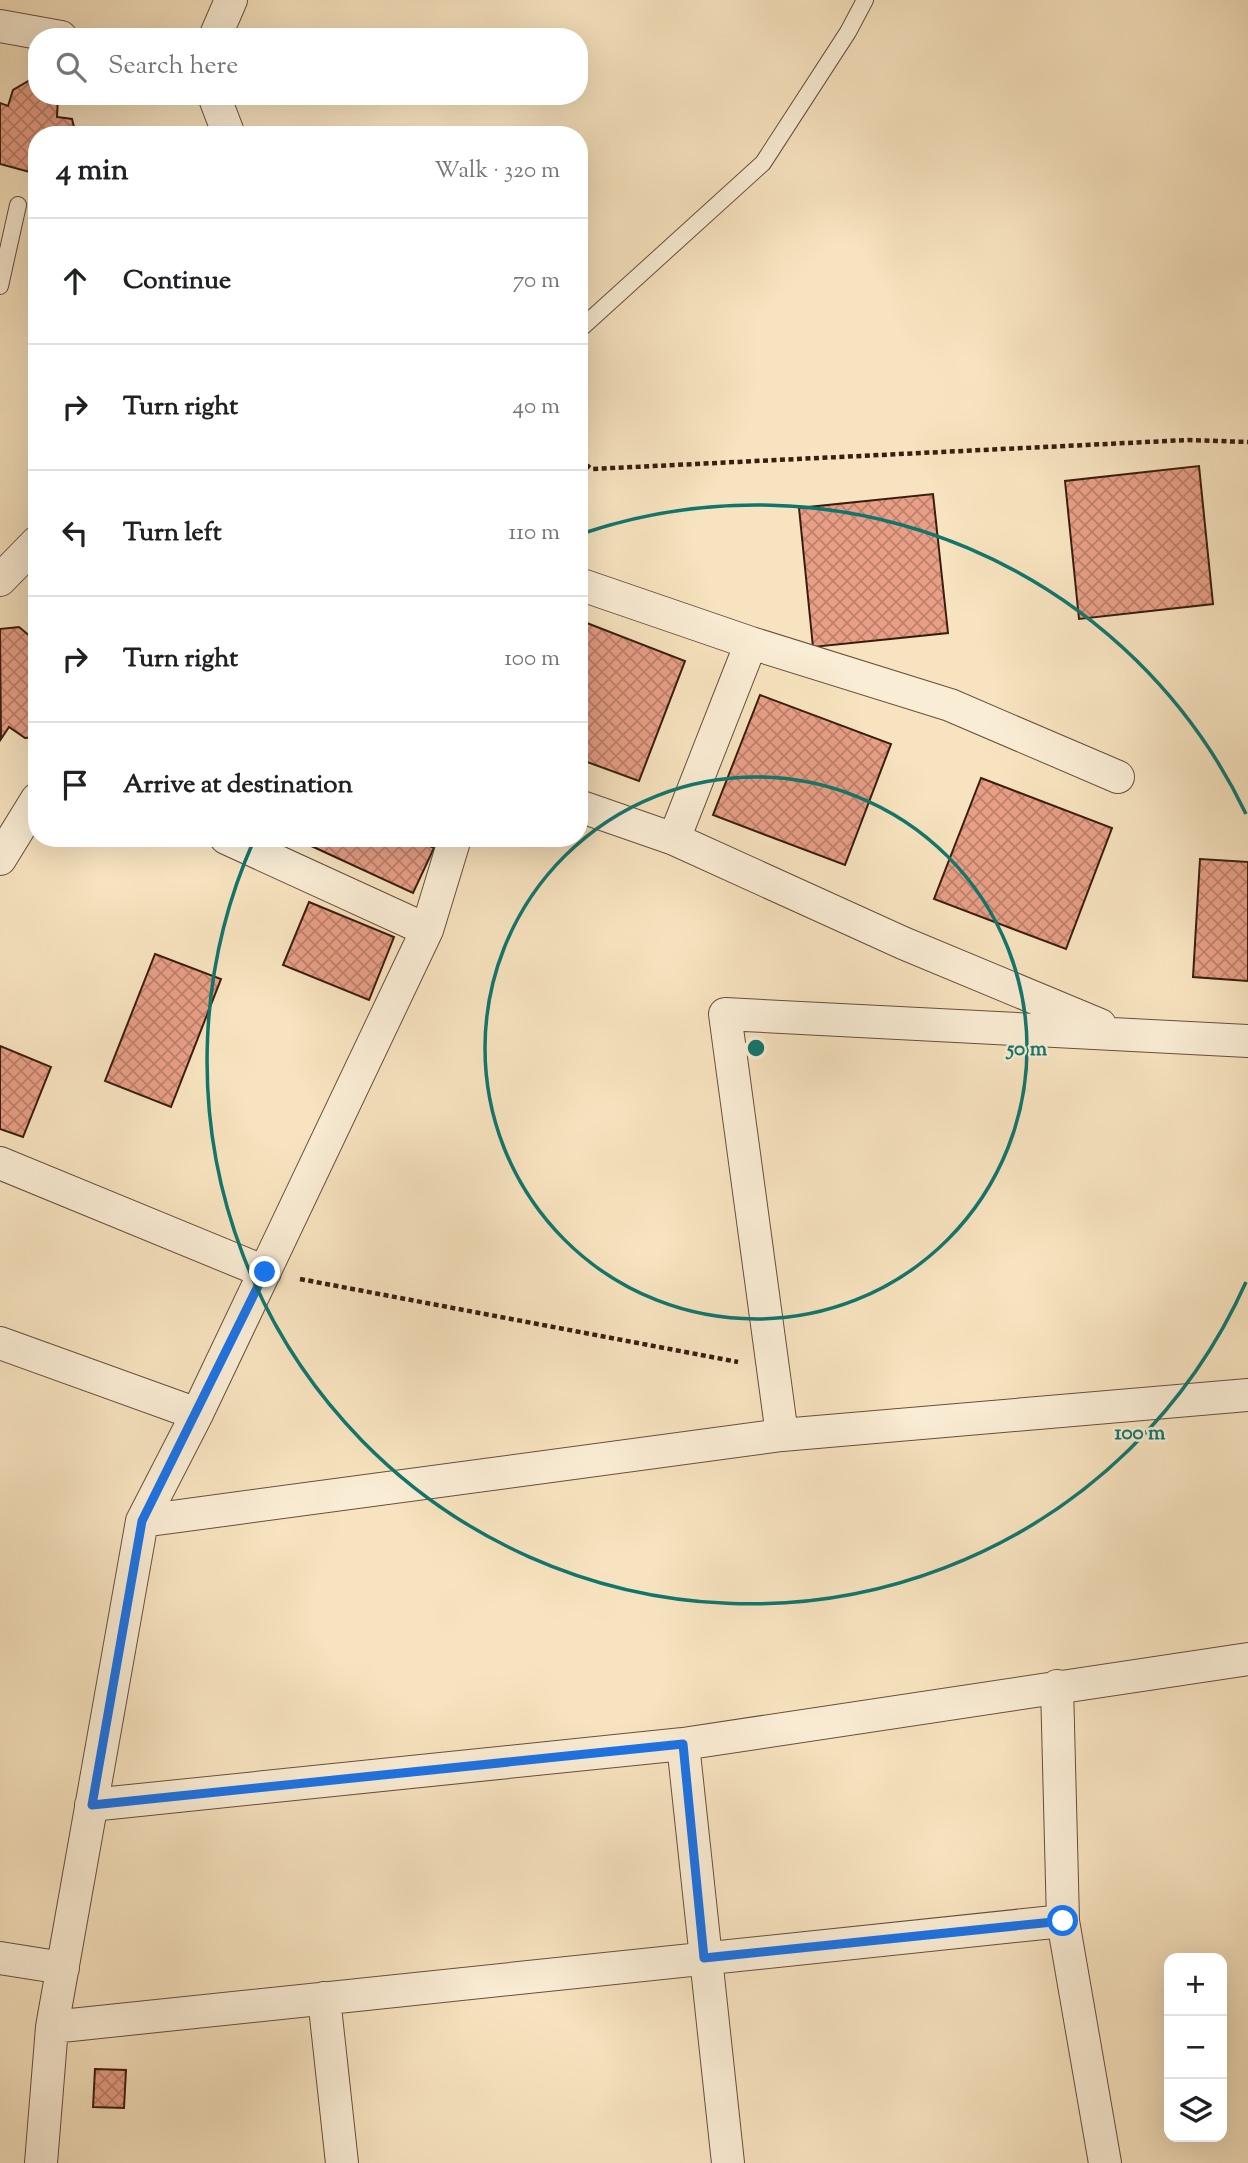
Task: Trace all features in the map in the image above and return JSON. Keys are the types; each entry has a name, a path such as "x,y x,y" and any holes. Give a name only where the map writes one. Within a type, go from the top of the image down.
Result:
{"street":[{"path":"219,28 231,0"},
{"path":"0,26 28,31"},
{"path":"217,105 226,126"},
{"path":"0,580 28,551"},
{"path":"588,587 751,643 950,705 1118,777"},
{"path":"674,839 751,643"},
{"path":"588,809 674,839 903,943 1121,1034"},
{"path":"0,859 28,814"},
{"path":"246,847 427,930"},
{"path":"41,2163 52,2027 142,1521 197,1415 427,930 452,847"},
{"path":"782,1435 725,1014 1248,1041"},
{"path":"0,1163 265,1272"},
{"path":"0,1343 197,1415"},
{"path":"142,1521 782,1435 1248,1395"},
{"path":"92,1805 683,1744 1248,1659"},
{"path":"1057,1686 1063,1921 1105,2163"},
{"path":"683,1744 728,2163"},
{"path":"52,2027 1063,1921"},
{"path":"0,1958 62,1968"},
{"path":"324,1998 342,2163"}],"lane":[{"path":"588,322 763,163 848,32 865,0"},
{"path":"0,286 18,205"}],"path":[{"path":"588,466 592,469 1188,440 1248,442"},
{"path":"265,1272 772,1368"}],"building":[{"path":"28,81 28,105 58,105 57,117 72,119 74,126 28,126 28,172 0,164 0,103 8,106 13,90"},
{"path":"1199,466 1213,604 1079,619 1065,481"},
{"path":"933,494 948,633 813,647 799,508"},
{"path":"588,623 685,661 639,781 588,762"},
{"path":"19,627 28,634 28,738 9,727 1,739 0,629"},
{"path":"760,695 891,744 845,865 713,815"},
{"path":"981,778 1112,828 1066,949 934,899"},
{"path":"313,847 432,847 434,848 413,893"},
{"path":"1200,859 1248,862 1248,981 1193,977"},
{"path":"309,902 394,937 369,1000 283,965"},
{"path":"155,954 221,979 171,1107 105,1081"},
{"path":"0,1046 51,1067 23,1137 0,1129"},
{"path":"95,2069 126,2070 124,2108 93,2107"}],"route":[{"path":"265,1272 197,1415 142,1521 92,1805 683,1744 704,1958 1063,1921"}]}
